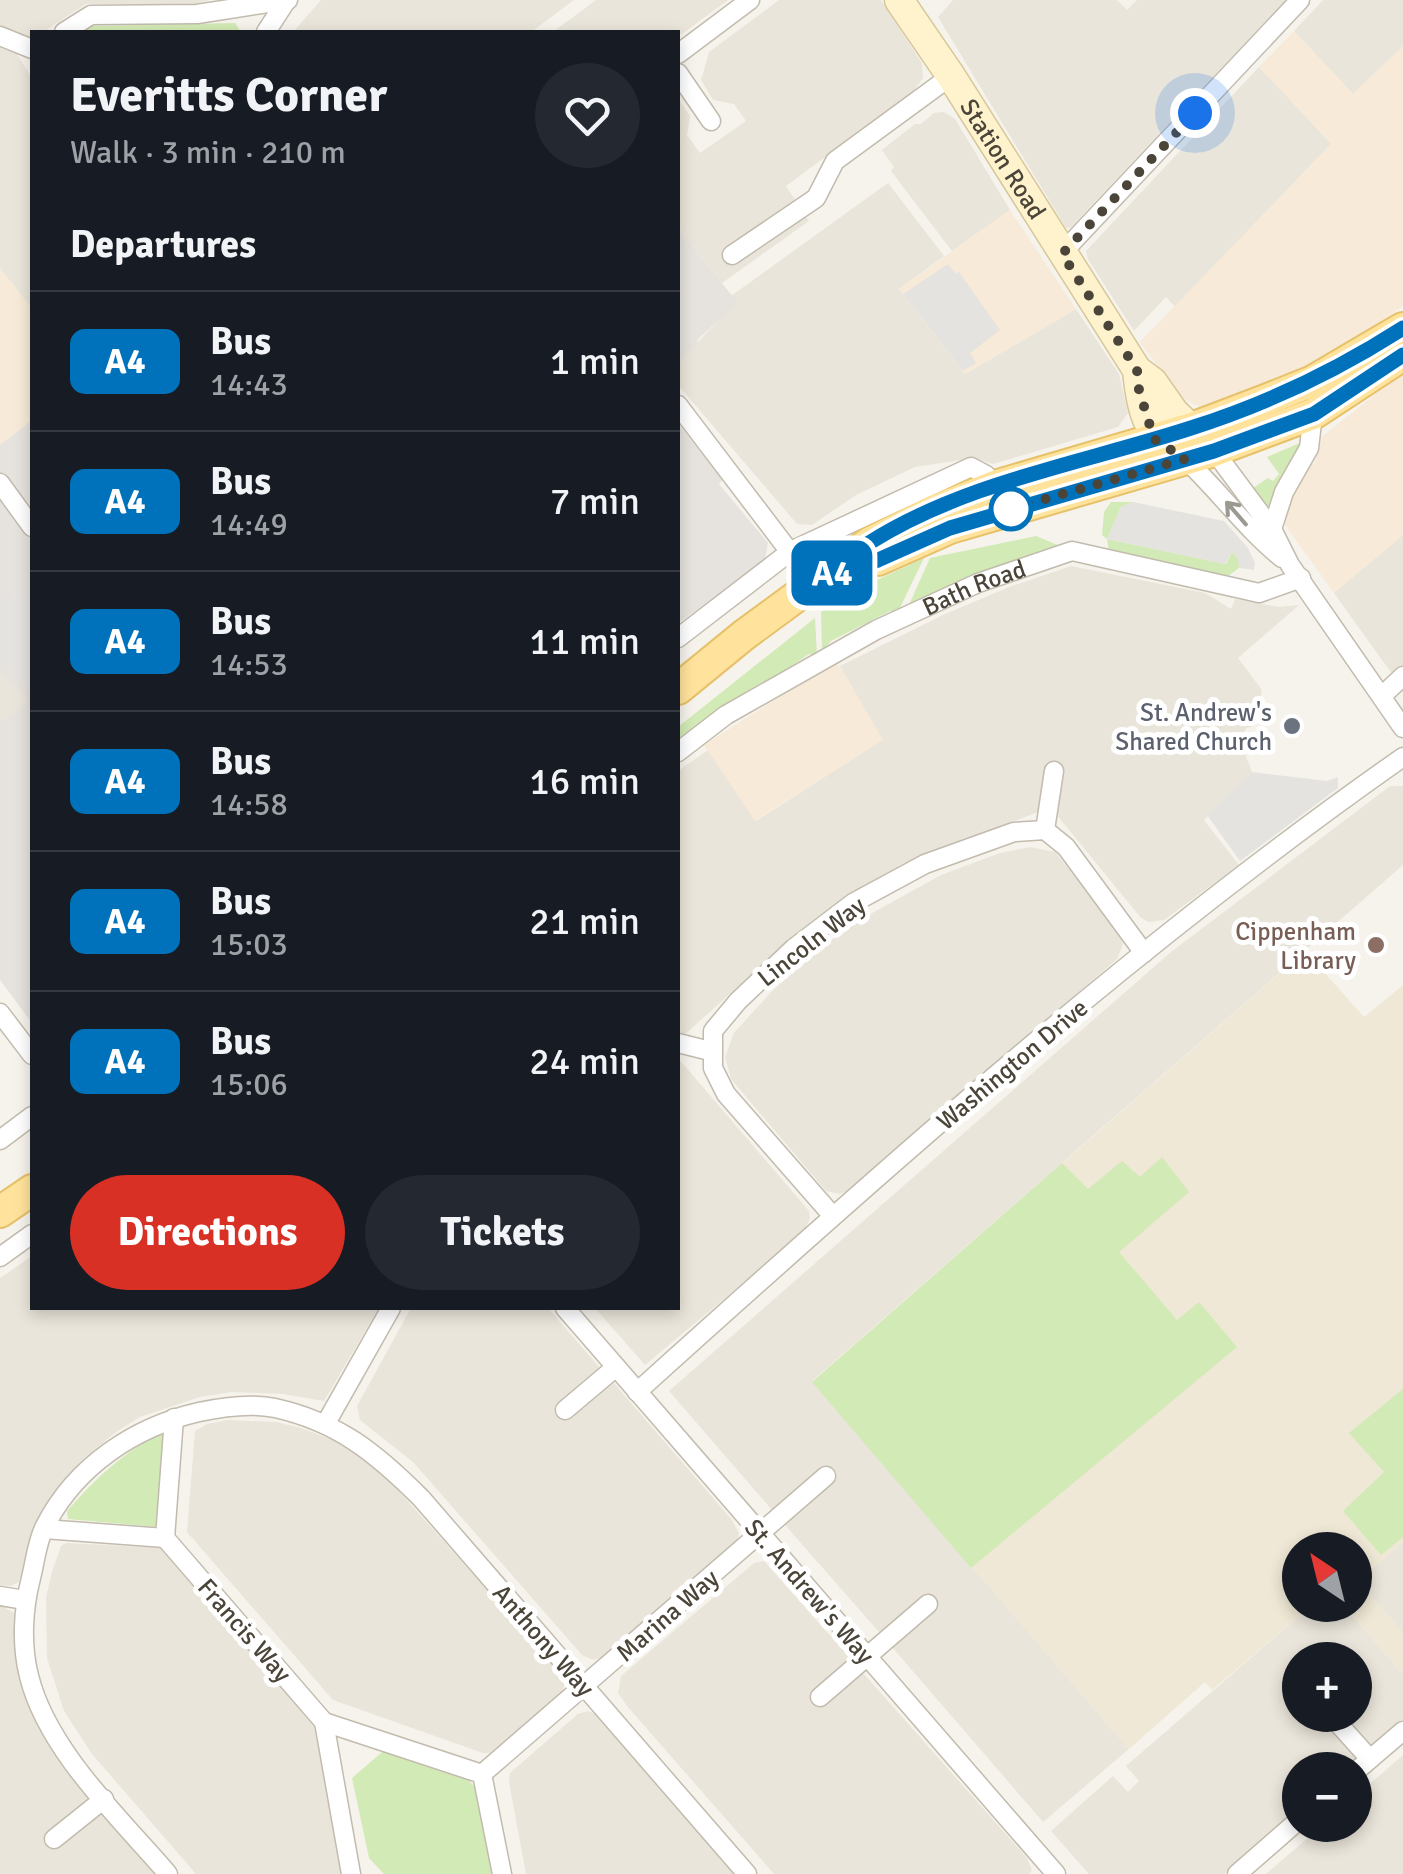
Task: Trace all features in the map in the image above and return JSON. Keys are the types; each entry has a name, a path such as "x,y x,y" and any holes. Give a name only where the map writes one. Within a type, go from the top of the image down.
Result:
{"main road":[{"path":"680,687 869,543 994,486 1192,428 1313,381 1403,328"},
{"path":"821,580 950,528 1200,455 1314,414 1403,355"},
{"path":"0,1212 30,1191"}],"street":[{"path":"680,52 750,0"},
{"path":"1062,254 1300,0"},
{"path":"67,30 91,16 197,14 287,1"},
{"path":"267,30 287,1"},
{"name":"Station Road","path":"909,3 1137,370 1153,382 1174,412 1192,428 1200,455"},
{"path":"0,36 30,48"},
{"path":"680,76 711,121"},
{"path":"732,255 816,198 835,161 951,76"},
{"name":"Station Road","path":"1137,370 1154,439"},
{"path":"680,408 792,551 821,580"},
{"path":"1272,529 1284,492 1309,448 1314,414"},
{"path":"1154,439 1200,455 1272,529 1296,572 1403,728"},
{"path":"1200,455 1209,482 1259,540 1296,572"},
{"path":"680,636 792,551 971,468 986,475 994,486"},
{"path":"0,483 30,524"},
{"name":"Bath Road","path":"680,750 726,715 876,630 978,583 1072,551 1259,592 1296,572"},
{"path":"1382,696 1403,676"},
{"name":"Washington Drive","path":"637,1392 832,1216 1144,953 1403,757"},
{"path":"1054,770 1045,830 1066,847 1144,953"},
{"name":"Lincoln Way","path":"710,1051 713,1032 738,1001 794,948 853,903 925,864 1014,832 1045,830"},
{"path":"0,1013 30,1052"},
{"path":"680,1044 710,1051 712,1068 726,1094 832,1216"},
{"path":"0,1140 30,1118"},
{"path":"0,1257 30,1235"},
{"path":"326,1423 390,1310"},
{"name":"St. Andrew's Way","path":"567,1310 1056,1874"},
{"path":"565,1410 616,1367"},
{"name":"Anthony Way","path":"168,1874 46,1721 28,1676 25,1600 44,1528 68,1491 110,1449 174,1418 221,1407 270,1407 326,1423 377,1454 421,1498 747,1874"},
{"path":"44,1528 165,1538 174,1418"},
{"name":"Marina Way","path":"482,1774 826,1476"},
{"name":"Francis Way","path":"165,1538 324,1722"},
{"path":"0,1596 25,1600"},
{"path":"820,1697 928,1604"},
{"path":"351,1874 324,1722 482,1774 502,1874"},
{"path":"1372,1756 1403,1730"},
{"path":"54,1839 104,1798"},
{"path":"1237,1874 1282,1835"}],"shaded area":[{"path":"0,0 210,0 195,4 86,4 46,30 30,30 30,40 15,51 30,75 30,306 0,268"},
{"path":"321,0 574,0 534,30 295,30"},
{"path":"596,0 728,0 682,34 680,30 556,30"},
{"path":"779,0 881,0 922,63 923,78 913,92 786,186 809,221 722,283 680,231 680,101 690,116 687,135 700,153 746,121 734,104 713,100 701,80 709,52"},
{"path":"953,0 1117,0 1127,10 1137,0 1286,0 1066,228 938,17"},
{"path":"1323,0 1403,0 1403,46 1353,94 1294,31"},
{"path":"1294,31 1353,94 1403,46 1403,306 1326,360 1204,409 1180,397 1140,342 1331,144 1259,67"},
{"path":"1259,67 1332,143 1175,307 1166,297 1134,331 1086,251"},
{"path":"944,112 955,119 1010,210 952,251 891,171 894,167 882,150 915,124"},
{"path":"888,183 944,256 899,289 965,374 1076,309 1119,374 1128,413 1118,427 993,464 975,458 915,467 856,495 812,525 797,524 680,387 680,360 737,302 731,296"},
{"path":"1010,210 1076,309 965,374 899,289"},
{"path":"680,231 738,303 680,360"},
{"path":"948,264 956,274 959,272 1000,330 970,353 976,363 963,371 903,294"},
{"path":"0,268 30,306 30,422 0,445"},
{"path":"1403,372 1403,535 1334,593 1283,522 1299,479 1315,462 1322,437"},
{"path":"30,422 30,1020 0,980 0,722 29,700 0,671 0,445"},
{"path":"680,426 723,479 719,484 768,543 764,564 680,622"},
{"path":"1133,502 1224,521 1248,548 1254,570 1239,568 1232,552 1225,564 1107,539 1121,507"},
{"path":"1403,535 1403,671 1395,678 1334,593"},
{"path":"1071,566 1205,593 1231,609 1235,599 1279,607 1299,605 1238,658 1262,690 1255,726 1246,728 1241,743 1252,772 1204,820 1239,865 1164,920 1149,922 1141,918 1056,814 1046,809 902,864 864,886 802,929 680,1035 680,770 708,750 756,821 882,740 840,666 1009,587"},
{"path":"20,587 30,597 30,690 0,660 0,601"},
{"path":"831,664 840,666 883,740 755,821 704,745"},
{"path":"0,671 30,700 0,722"},
{"path":"1252,772 1327,781 1338,777 1338,788 1240,861 1207,815"},
{"path":"1390,786 1403,786 1403,865 812,1381 1129,1749 1043,1822 892,1647 925,1621 920,1614 886,1640 785,1525 819,1496 818,1491 778,1517 669,1391 1171,952"},
{"path":"1030,847 1055,852 1121,933 1123,944 1117,959 852,1189 840,1194 826,1191 731,1079 725,1057 734,1033 773,990 847,927 941,875 1000,853"},
{"path":"1305,951 1364,1017 1403,985 1403,1542 1372,1569 1372,1532 1282,1532 1282,1622 1292,1622 1212,1690 1205,1682 1129,1749 812,1382"},
{"path":"680,1060 809,1211 810,1218 804,1232 645,1365 597,1310 680,1310"},
{"path":"30,1257 30,1310 378,1310 324,1401 232,1392 200,1397 140,1417 116,1432 83,1459 58,1489 36,1527 19,1582 11,1586 0,1585 0,1278"},
{"path":"410,1310 550,1310 606,1375 578,1409 613,1382 732,1520 739,1533 737,1542 604,1657 593,1660 582,1655 413,1462 360,1420 357,1406"},
{"path":"228,1420 276,1422 301,1428 338,1442 380,1470 558,1669 565,1683 562,1692 490,1753 333,1700 187,1532 195,1431"},
{"path":"1403,1542 1403,1633 1372,1597 1372,1569"},
{"path":"66,1543 163,1548 313,1721 342,1874 196,1874 92,1754 64,1711 47,1658 46,1598 61,1546"},
{"path":"764,1561 1027,1858 1032,1870 1029,1874 774,1874 627,1706 618,1693 621,1676 754,1563"},
{"path":"1372,1597 1403,1633 1403,1674 1358,1622 1372,1622"},
{"path":"0,1605 14,1613 22,1682 47,1740 160,1874 0,1874"},
{"path":"1292,1622 1358,1622 1403,1674 1403,1719 1367,1750 1351,1732 1372,1732 1372,1642 1282,1642 1282,1732 1345,1732 1358,1752 1282,1752 1282,1824 1224,1874 1089,1874 1051,1831 1113,1776 1128,1792 1139,1781 1126,1766"},
{"path":"588,1711 599,1716 737,1874 526,1874 510,1773 578,1714"},
{"path":"1403,1755 1403,1874 1266,1874 1303,1842 1372,1842 1372,1782"}],"green space":[{"path":"235,23 240,30 84,30 91,26"},
{"path":"1302,442 1268,507 1253,488 1268,478 1273,481 1279,474 1267,457"},
{"path":"1111,502 1133,502 1121,507 1107,539 1102,535 1104,512"},
{"path":"1036,536 1065,548 908,607 930,558"},
{"path":"1107,539 1226,564 1232,552 1239,559 1239,568 1228,576 1109,553"},
{"path":"924,558 897,614 890,611 831,641 822,652 821,612 866,585"},
{"path":"815,618 817,656 809,654 680,743 680,725"},
{"path":"1162,1157 1189,1192 1119,1252 1177,1320 1199,1302 1237,1347 971,1568 812,1382 1062,1163 1088,1189 1122,1161 1140,1177"},
{"path":"1403,1389 1403,1537 1381,1555 1372,1545 1372,1532 1361,1532 1343,1511 1384,1472 1349,1433"},
{"path":"157,1434 169,1436 158,1527 68,1519 67,1511 98,1479"},
{"path":"388,1747 463,1774 481,1794 495,1874 384,1874 369,1858 352,1778"}],"bus line":[{"name":"A4","path":"1403,328 1313,381 1242,410 994,486 934,511 869,543 828,576 878,560 950,528 1214,451 1314,414 1403,355"}],"place":[{"name":"St. Andrew's Shared Church","path":"1292,726"},
{"name":"Cippenham Library","path":"1376,945"}],"route":[{"path":"1011,509 1185,459 1154,439 1137,370 1062,254 1195,113"}]}
